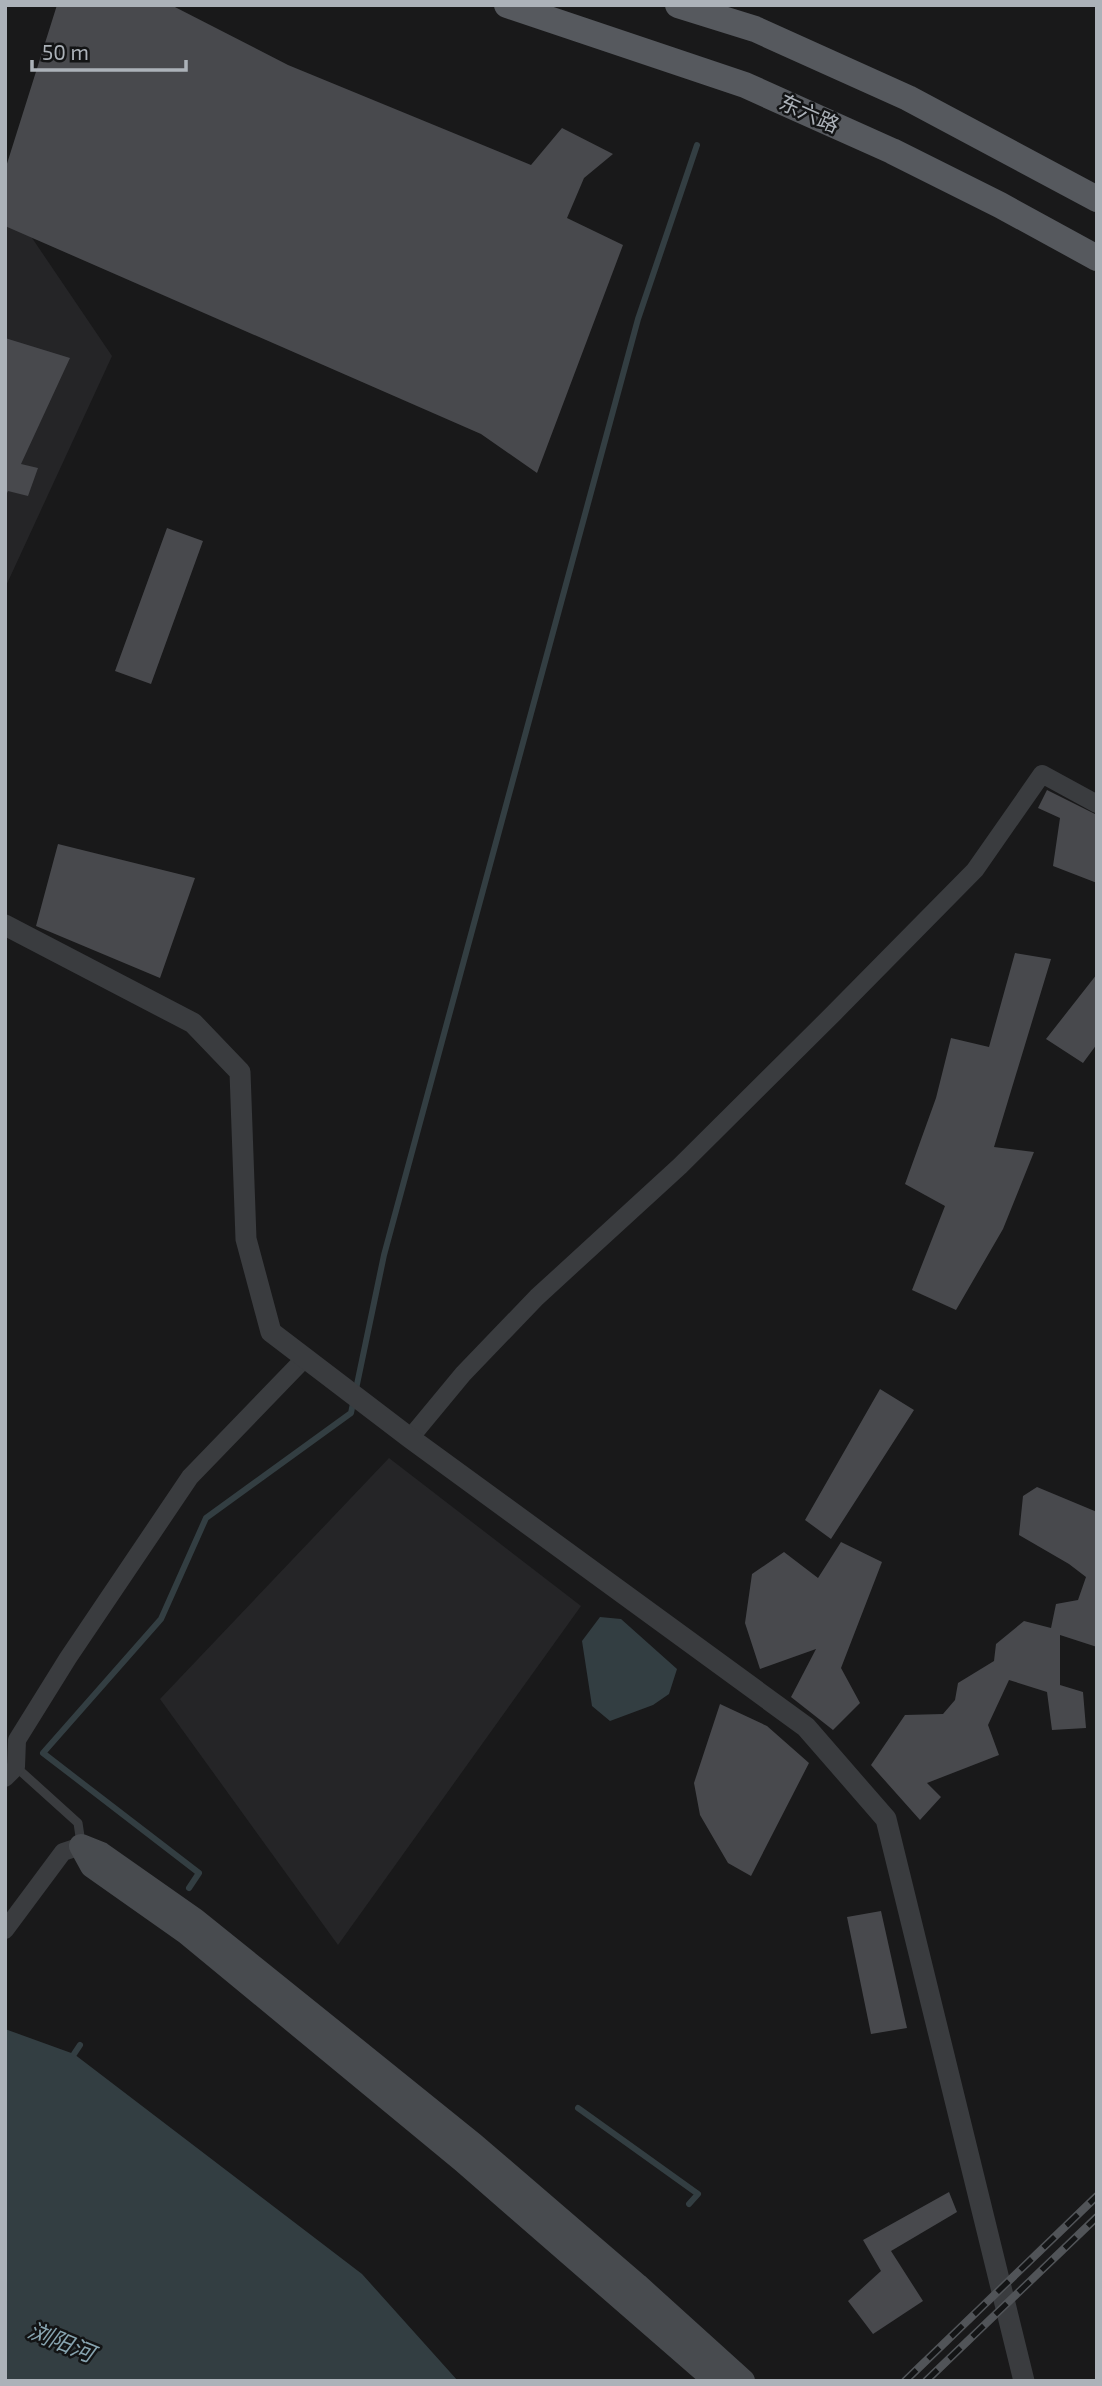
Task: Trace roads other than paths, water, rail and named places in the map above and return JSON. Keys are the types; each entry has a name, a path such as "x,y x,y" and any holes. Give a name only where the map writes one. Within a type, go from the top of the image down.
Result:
{"main road":[{"name":"东六路","path":"507,5 745,85 892,151 1000,205 1097,258"},
{"path":"678,5 755,29 908,97 1097,199"},
{"path":"81,1846 92,1866 187,1933 462,2160 716,2381"},
{"path":"81,1846 102,1854 195,1920 473,2144 637,2285 743,2381"}],"street":[{"path":"410,1438 463,1374 537,1297 680,1166 975,870 1042,774 1097,804"},
{"path":"5,925 193,1023 240,1072 246,1239 271,1332 410,1438 806,1727 886,1819 1024,2381"},
{"path":"11,1773 17,1740 68,1658 190,1477 304,1358"},
{"path":"5,1930 64,1852 81,1846"}],"lane":[{"path":"11,1773 78,1823 81,1846"}],"water":[{"path":"600,1617 621,1619 677,1669 669,1694 653,1705 610,1721 592,1706 582,1641"},
{"name":"浏阳河","path":"5,2029 74,2054 362,2274 458,2381 5,2381"}],"waterway":[{"path":"189,1888 199,1873 43,1753 161,1619 206,1518 351,1413 384,1255 638,319 697,145"},
{"path":"74,2054 80,2045"},
{"path":"578,2108 698,2194 689,2204"}],"railway":[{"path":"905,2381 1097,2196"},
{"path":"926,2381 1097,2217"}]}
